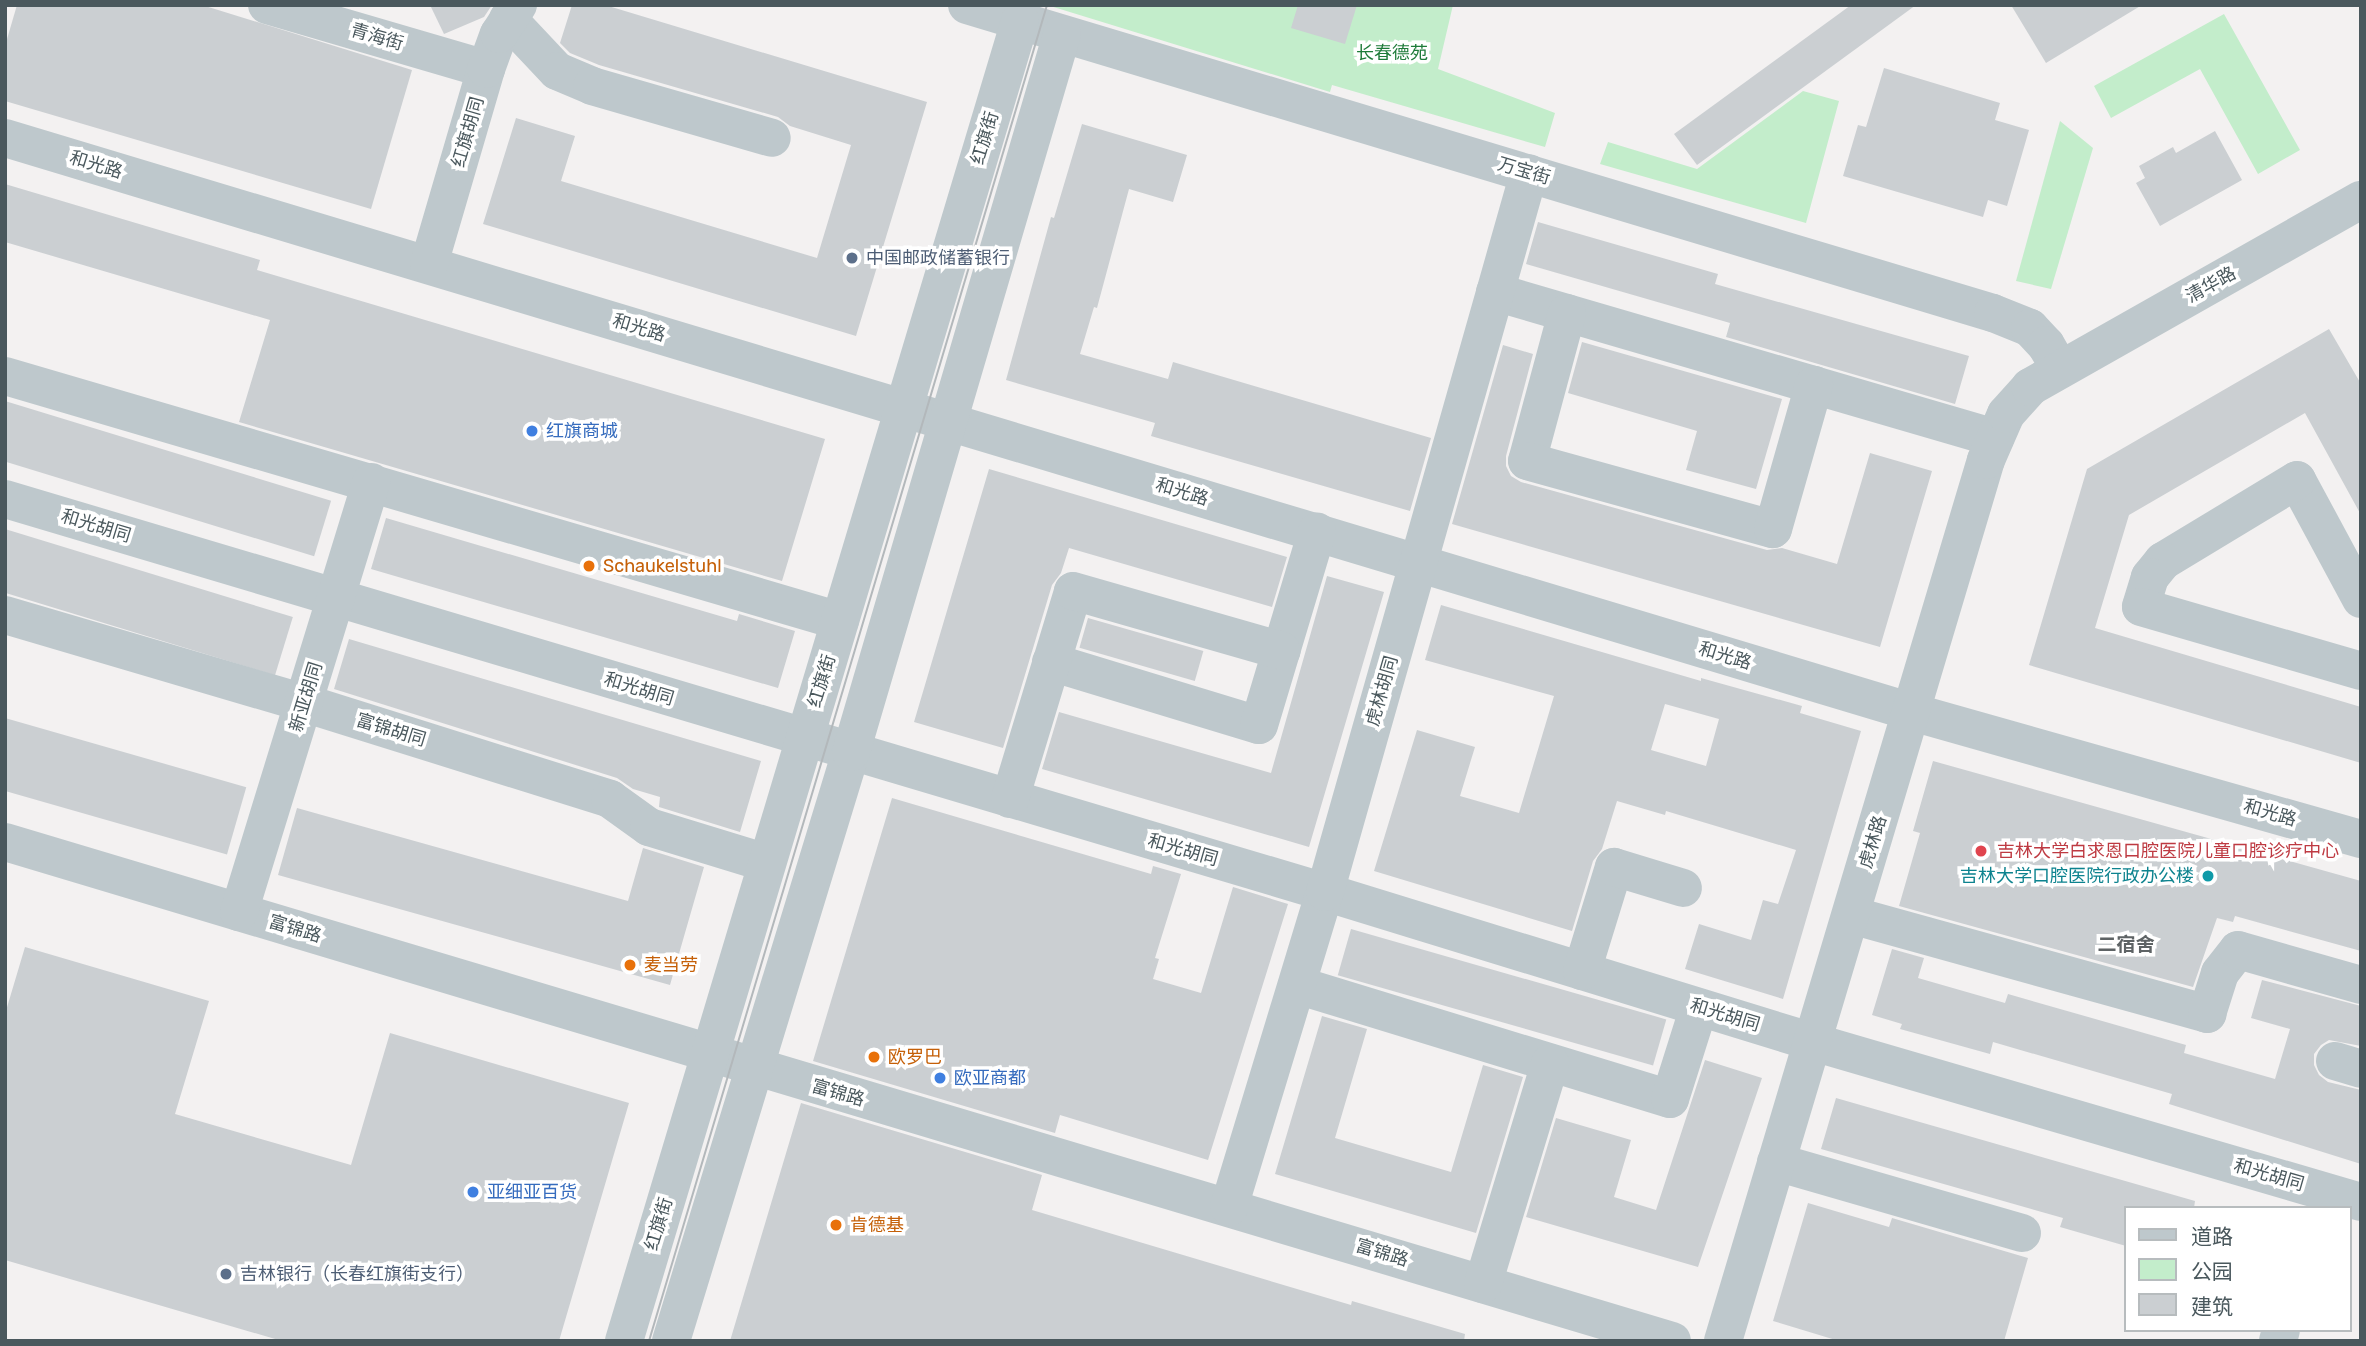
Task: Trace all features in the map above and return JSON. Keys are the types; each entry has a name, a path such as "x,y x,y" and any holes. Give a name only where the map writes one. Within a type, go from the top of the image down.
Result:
{"street":[{"name":"青海街","path":"267,5 486,69"},
{"name":"万宝街","path":"967,5 2014,320 2030,328 2046,345 2060,369"},
{"name":"红旗胡同","path":"429,264 486,69 499,34 513,12"},
{"path":"513,12 533,49 557,71 592,86 772,138"},
{"name":"红旗街","path":"625,1341 1020,21"},
{"path":"671,1341 851,752 1062,34"},
{"name":"和光路","path":"5,138 1912,712 2359,833"},
{"name":"虎林胡同","path":"1229,1207 1325,892 1530,173"},
{"name":"清华路","path":"2060,369 2361,200"},
{"path":"1495,292 1995,438"},
{"path":"1567,313 1527,461 1773,529 1814,385"},
{"name":"虎林路","path":"1723,1341 1986,460 2006,414 2030,387 2060,369"},
{"path":"5,376 840,621"},
{"path":"2361,599 2297,480 2163,561 2150,577 2141,607 2361,671"},
{"name":"新亚胡同","path":"239,912 371,482"},
{"name":"和光胡同","path":"5,499 1325,892 2319,1199 2361,1202"},
{"path":"1051,662 1259,725 1317,532"},
{"path":"1010,799 1073,591 1282,651"},
{"name":"富锦胡同","path":"5,615 304,702 610,799 649,827 767,863"},
{"name":"富锦路","path":"6,845 239,912 1672,1341"},
{"path":"1582,971 1614,867 1683,888"},
{"path":"1851,915 2207,1014 2220,972 2238,950 2361,985"},
{"path":"1297,985 1670,1099 1699,1007"},
{"path":"1483,1284 1550,1063"},
{"path":"1776,1162 2022,1233"}],"green space":[{"name":"长春德苑","path":"1047,5 1453,5 1438,69 1555,113 1545,147 1332,85 1330,92"},
{"path":"2224,14 2300,150 2258,174 2200,69 2111,118 2094,86"},
{"path":"1803,91 1839,101 1806,223 1600,164 1608,142 1697,169"},
{"path":"2060,121 2093,148 2051,289 2016,281"}],"building":[{"path":"17,5 202,5 412,70 371,209 5,101 5,46"},
{"path":"430,5 492,5 484,17 444,34"},
{"path":"572,5 605,5 927,102 856,336 483,224 516,118 575,136 561,181 817,258 851,145 790,126 778,117 599,65 570,53 560,43"},
{"path":"1298,5 1357,5 1345,44 1291,28"},
{"path":"1851,5 1916,5 1697,165 1674,134"},
{"path":"2011,5 2142,5 2046,63"},
{"path":"1884,68 2000,103 1995,120 2029,130 2007,206 1988,200 1983,217 1843,176 1858,125 1866,127"},
{"path":"1082,124 1187,155 1173,202 1129,189 1097,308 1094,307 1080,354 1168,379 1173,362 1431,438 1410,511 1151,436 1155,423 1006,380 1051,217 1054,218"},
{"path":"2215,131 2242,180 2160,226 2136,183 2145,178 2139,166 2173,147 2176,153"},
{"name":"红旗商城","path":"5,184 260,260 257,270 825,439 782,581 239,422 270,320 5,242"},
{"path":"1538,222 1718,274 1715,284 1969,356 1955,404 1726,337 1730,323 1526,264"},
{"path":"2329,329 2361,384 2361,515 2305,413 2129,515 2095,628 2361,707 2361,763 2029,665 2087,469"},
{"path":"1582,342 1782,399 1756,489 1686,470 1697,431 1568,393"},
{"path":"1503,345 1533,354 1506,456 1506,466 1511,476 1521,482 1767,550 1782,548 1837,564 1870,453 1932,471 1880,647 1452,524"},
{"path":"5,401 331,501 314,556 5,462"},
{"path":"989,469 1287,557 1272,607 1069,548 1061,573 1052,585 1003,748 914,722"},
{"path":"386,518 737,621 739,614 795,631 778,688 371,569"},
{"path":"5,529 293,617 275,675 5,593"},
{"path":"1327,576 1384,592 1309,847 1042,769 1059,712 1271,773"},
{"path":"1441,605 1701,681 1701,678 1802,706 1800,713 1861,731 1783,999 1685,969 1699,924 1751,940 1763,900 1778,904 1796,850 1666,811 1665,815 1617,801 1602,849 1593,861 1572,931 1374,871 1417,730 1475,747 1460,796 1519,813 1554,696 1425,660","holes":["1665,704 1719,719 1706,766 1651,750"]},
{"path":"1088,618 1203,651 1195,681 1079,648"},
{"path":"349,639 761,761 740,832 659,807 660,797 633,789 617,778 334,689"},
{"path":"5,718 246,787 227,854 5,791"},
{"path":"1933,761 2361,881 2361,951 2235,916 2233,922 2217,918 2193,987 1899,906 1920,833 1913,831"},
{"path":"892,798 1151,874 1153,866 1181,874 1155,958 1159,959 1153,979 1201,993 1233,887 1288,904 1208,1160 1060,1115 1055,1133 813,1061"},
{"path":"297,808 628,901 643,848 704,867 670,985 278,875"},
{"path":"1351,929 1666,1019 1653,1066 1338,975"},
{"path":"25,947 209,1001 175,1114 351,1165 390,1033 629,1103 559,1341 282,1341 5,1260 5,1014"},
{"path":"1892,949 1924,958 1918,978 2005,1003 2008,994 2186,1045 2184,1053 2275,1079 2290,1029 2251,1018 2262,980 2361,1006 2361,1046 2329,1040 2314,1054 2314,1065 2319,1075 2328,1082 2361,1090 2361,1164 2169,1104 2172,1094 1993,1042 1990,1054 1900,1029 1902,1024 1872,1015"},
{"path":"1322,1016 1367,1029 1335,1138 1451,1172 1483,1065 1523,1077 1476,1233 1275,1174"},
{"path":"1705,1060 1762,1078 1698,1267 1526,1217 1556,1118 1631,1140 1614,1197 1656,1210"},
{"path":"1836,1098 2195,1201 2194,1206 2124,1206 2124,1245 2060,1227 2063,1218 1821,1149"},
{"path":"801,1103 1042,1175 1032,1210 1351,1305 1352,1301 1465,1334 1464,1341 730,1341"},
{"path":"1808,1203 1889,1227 1892,1218 2028,1258 2004,1341 1839,1341 1773,1321"}],"tram line":[{"path":"649,1341 1047,5"}],"place":[{"name":"中国邮政储蓄银行","path":"852,258"},
{"name":"红旗商城","path":"532,431"},
{"name":"Schaukelstuhl","path":"589,566"},
{"name":"吉林大学白求恩口腔医院儿童口腔诊疗中心","path":"1981,851"},
{"name":"吉林大学口腔医院行政办公楼","path":"2208,876"},
{"name":"麦当劳","path":"630,965"},
{"name":"欧罗巴","path":"874,1057"},
{"name":"欧亚商都","path":"940,1078"},
{"name":"亚细亚百货","path":"473,1192"},
{"name":"肯德基","path":"836,1225"},
{"name":"吉林银行（长春红旗街支行）","path":"226,1274"}],"district":[{"name":"二宿舍","path":"2126,945"}]}
